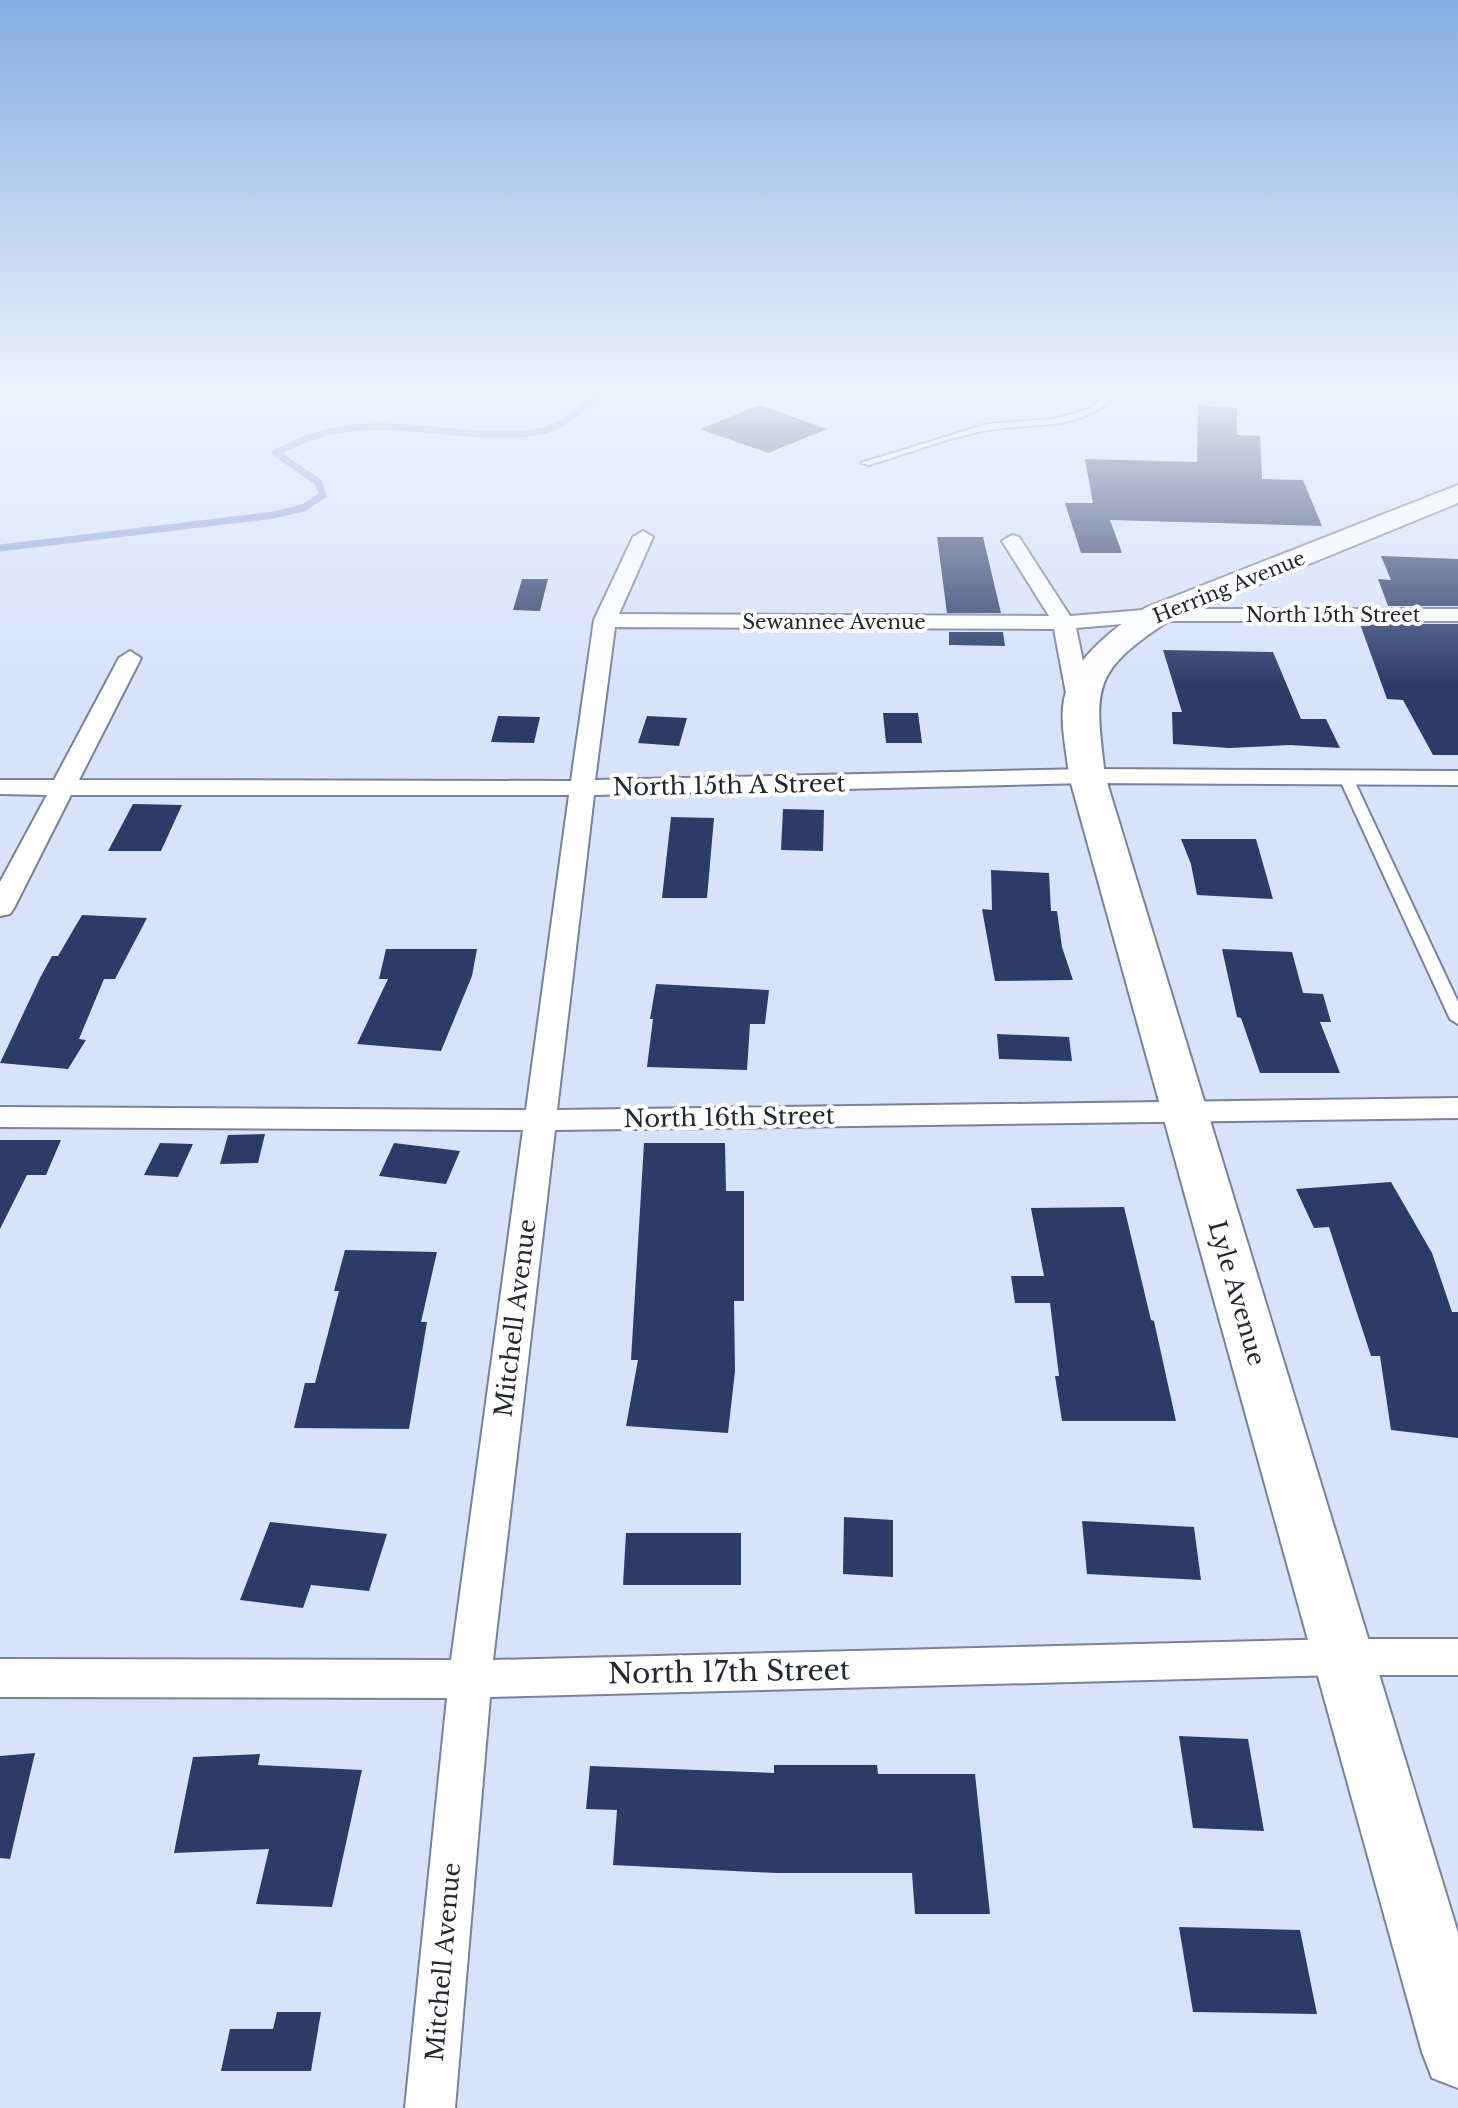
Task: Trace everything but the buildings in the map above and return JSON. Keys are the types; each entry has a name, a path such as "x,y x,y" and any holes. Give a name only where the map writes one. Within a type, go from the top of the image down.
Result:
{"main road":[{"name":"Herring Avenue","path":"1080,704 1094,670 1109,651 1129,632 1156,615 1458,493"},
{"path":"1427,507 1458,508"},
{"name":"Lyle Avenue","path":"1080,704 1087,776 1342,1657 1432,1918 1458,2052"}],"street":[{"name":"Mitchell Avenue","path":"430,2108 470,1679 582,788 605,620 643,537"},
{"name":"Lyle Avenue","path":"1012,541 1064,623 1080,704"},
{"name":"North 15th Street","path":"1064,623 1156,615 1458,615"},
{"name":"Sewannee Avenue","path":"605,620 1064,623"},
{"path":"0,908 130,658"},
{"name":"North 15th A Street","path":"0,787 582,788 1087,776 1458,778"},
{"name":"North 16th Street","path":"0,1117 540,1120 1184,1109 1458,1108"},
{"name":"North 17th Street","path":"0,1678 470,1679 1342,1657 1458,1657"}],"lane":[{"path":"1346,778 1458,1019"}],"waterway":[{"path":"0,548 274,515 303,508 323,495 320,488"}]}
